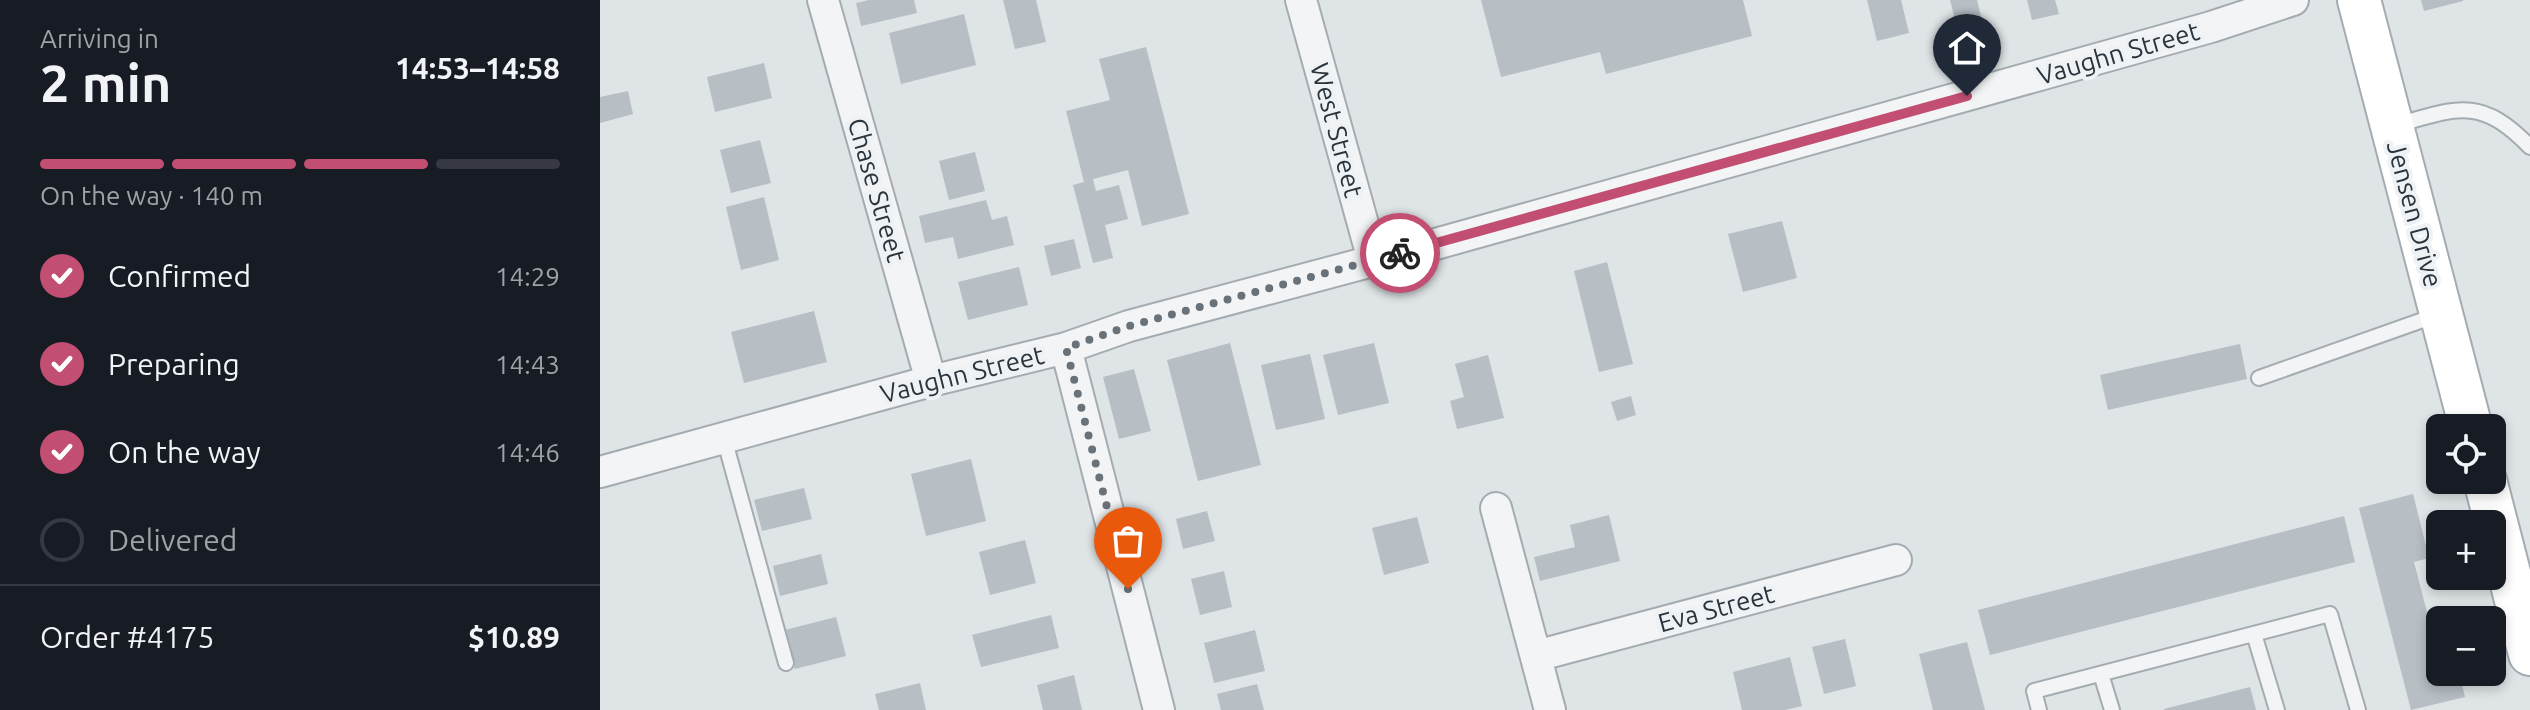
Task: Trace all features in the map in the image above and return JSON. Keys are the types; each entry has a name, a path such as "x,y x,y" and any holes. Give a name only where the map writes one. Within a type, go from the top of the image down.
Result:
{"main road":[{"name":"Jensen Drive","path":"2359,0 2467,414"},
{"path":"2489,494 2530,654"}],"street":[{"name":"Chase Street","path":"823,0 931,381"},
{"name":"West Street","path":"1301,0 1373,260"},
{"name":"Vaughn Street","path":"600,472 931,381 1066,348 1129,326 2196,32 2293,0"},
{"path":"1066,348 1159,710"},
{"path":"1496,508 1550,710"},
{"name":"Eva Street","path":"1536,656 1896,560"}],"lane":[{"path":"2392,127 2448,110 2478,110 2511,127 2530,147"},
{"path":"2259,378 2441,313"},
{"path":"724,438 786,663"},
{"path":"2039,710 2034,691 2330,614 2358,710"},
{"path":"2254,634 2277,710"},
{"path":"2101,674 2112,710"}],"building":[{"path":"914,0 917,13 861,26 856,3"},
{"path":"1003,0 1036,0 1046,42 1015,49"},
{"path":"1481,0 1743,0 1752,36 1606,74 1600,52 1501,77"},
{"path":"1867,0 1901,0 1909,33 1877,41"},
{"path":"1950,0 1977,0 1985,33 1960,39"},
{"path":"2027,0 2055,0 2059,14 2032,20"},
{"path":"2421,0 2463,0 2463,1 2424,11"},
{"path":"964,14 976,65 901,84 889,33"},
{"path":"1146,47 1189,214 1142,226 1128,170 1093,179 1096,191 1119,185 1128,219 1105,225 1113,258 1093,263 1073,185 1084,182 1066,111 1110,100 1099,59"},
{"path":"764,63 772,98 715,112 707,77"},
{"path":"628,91 633,114 600,123 600,97"},
{"path":"760,140 771,183 731,193 720,150"},
{"path":"975,152 985,191 949,200 939,161"},
{"path":"764,197 779,260 741,270 726,207"},
{"path":"986,200 992,220 1007,216 1014,245 958,259 953,237 925,243 919,216"},
{"path":"1782,221 1797,278 1743,292 1728,234"},
{"path":"1074,239 1081,268 1051,276 1044,246"},
{"path":"1607,262 1633,364 1599,372 1574,271"},
{"path":"1019,267 1028,305 968,320 958,282"},
{"path":"814,311 827,362 744,383 731,332"},
{"path":"1230,343 1261,465 1198,481 1167,360"},
{"path":"1374,343 1389,403 1338,415 1323,355"},
{"path":"2240,344 2247,379 2108,410 2100,375"},
{"path":"1310,354 1325,419 1276,430 1261,365"},
{"path":"1488,355 1504,418 1457,429 1450,401 1464,397 1455,364"},
{"path":"1134,369 1151,431 1119,439 1103,377"},
{"path":"1631,396 1636,415 1617,421 1611,402"},
{"path":"971,459 986,521 926,536 911,474"},
{"path":"804,488 812,519 762,531 754,500"},
{"path":"2413,494 2426,546 2426,559 2414,562 2426,608 2426,686 2462,686 2465,697 2411,710 2359,508"},
{"path":"1207,511 1215,541 1183,549 1176,519"},
{"path":"1609,515 1620,561 1540,581 1534,557 1575,547 1570,525"},
{"path":"2344,516 2355,562 1990,655 1978,610"},
{"path":"1417,517 1429,563 1384,575 1372,528"},
{"path":"1025,540 1036,583 990,595 979,552"},
{"path":"821,554 828,584 780,596 773,566"},
{"path":"1224,571 1232,607 1200,615 1191,579"},
{"path":"1051,615 1059,648 981,667 972,635"},
{"path":"836,617 846,656 795,669 785,630"},
{"path":"1255,630 1265,671 1214,683 1204,643"},
{"path":"1845,639 1856,686 1824,694 1812,647"},
{"path":"1967,642 1985,710 1933,710 1919,654"},
{"path":"1790,657 1802,706 1785,710 1742,710 1733,672"},
{"path":"1074,675 1082,710 1043,710 1037,685"},
{"path":"920,683 926,710 879,710 875,694"},
{"path":"1257,684 1264,710 1221,710 1217,694"},
{"path":"2250,687 2256,710 2164,710 2164,709"}],"way so far":[{"path":"1128,589 1066,348 1129,326 1400,253"}],"route":[{"path":"1400,253 1967,96"}]}
